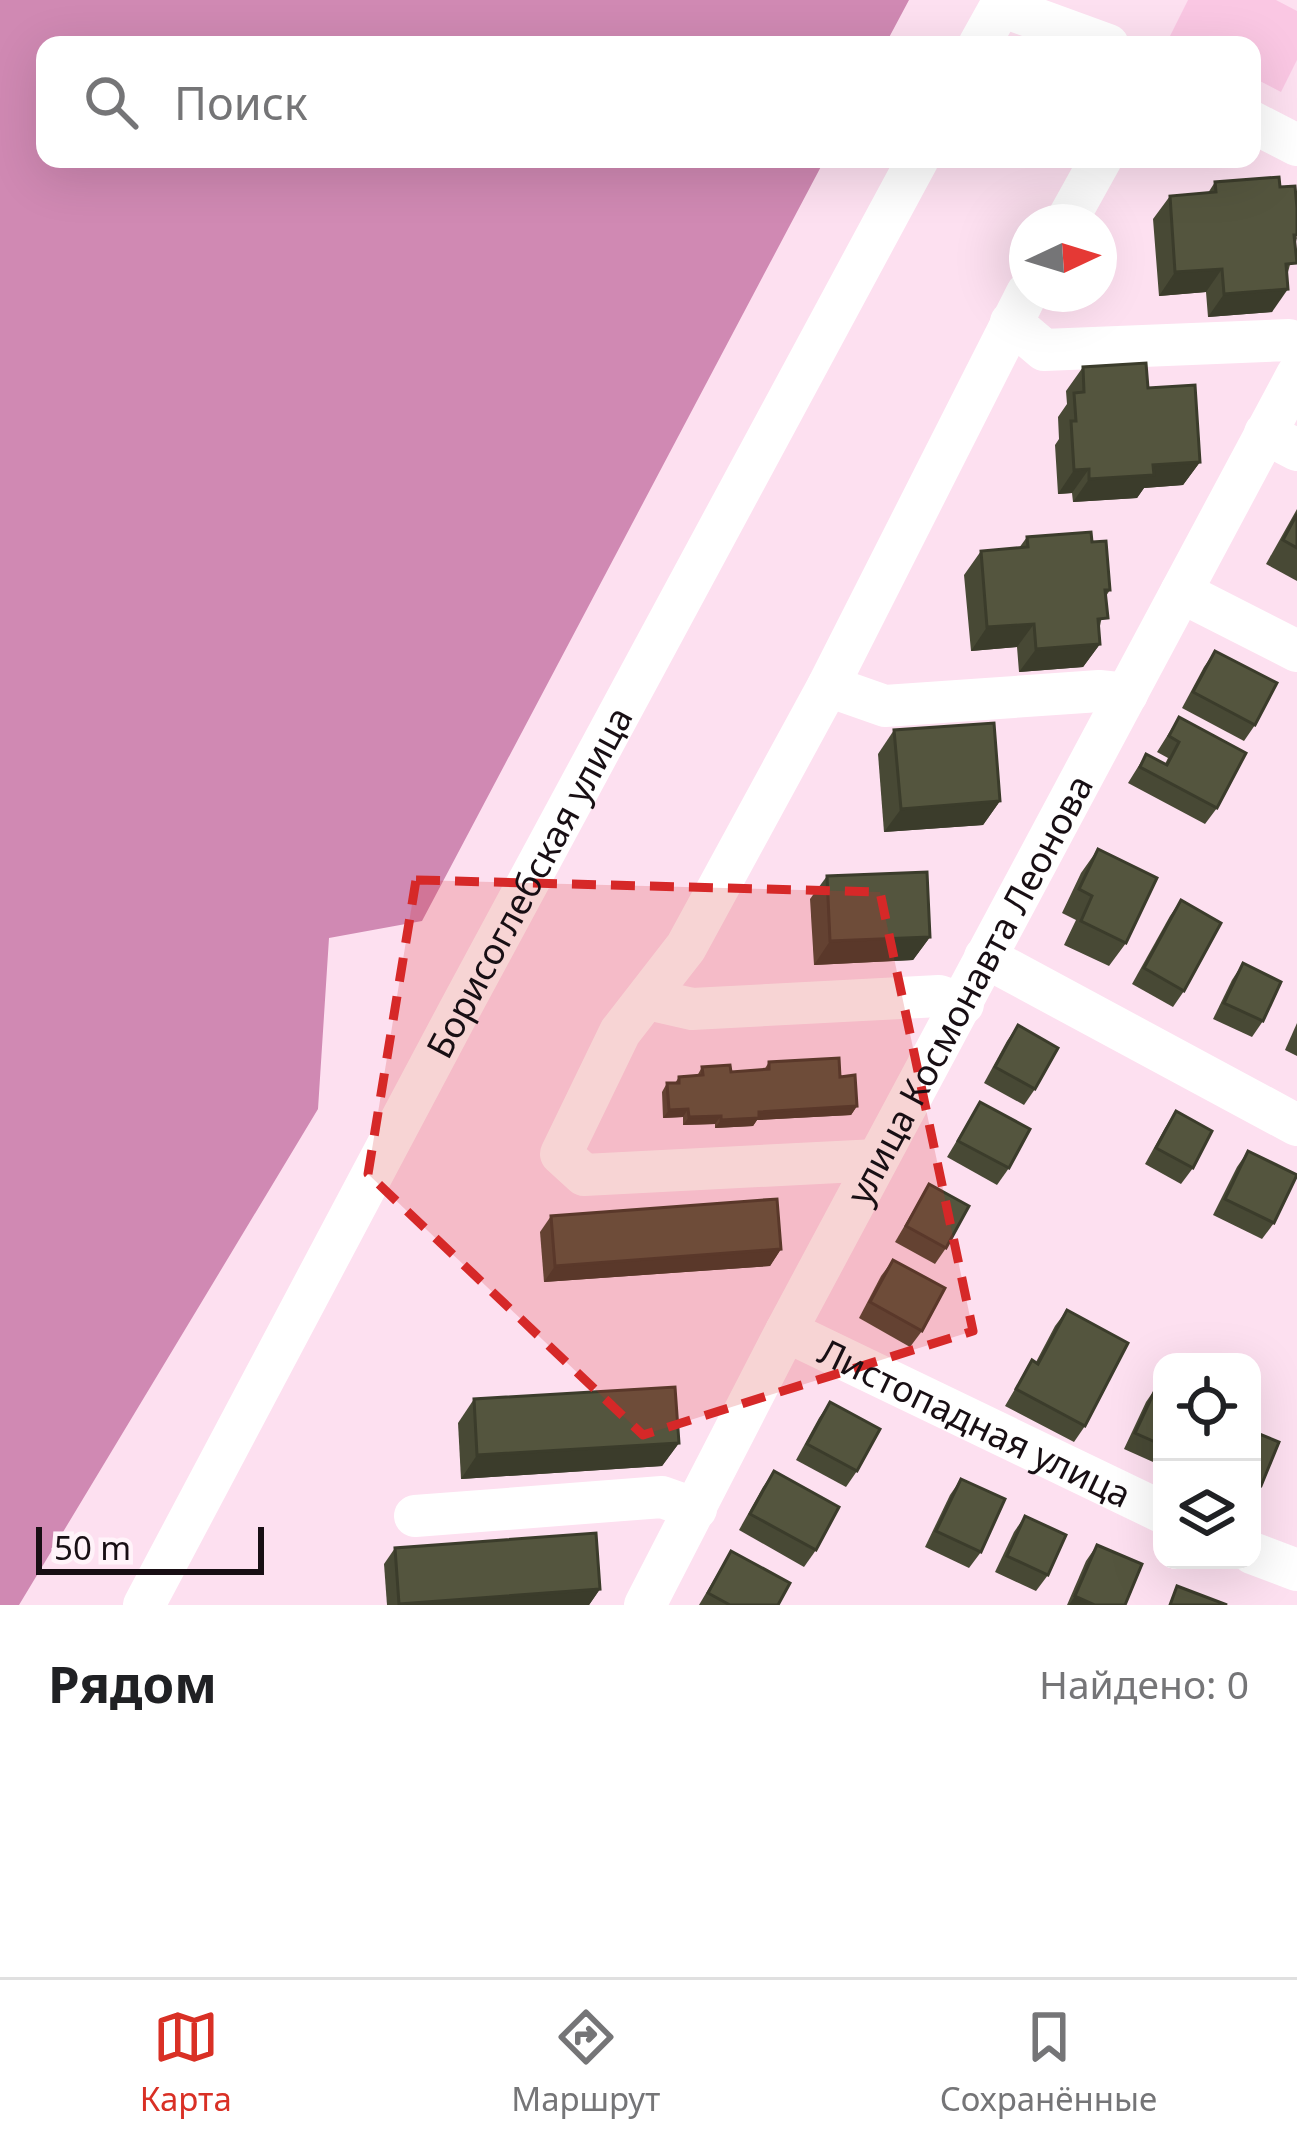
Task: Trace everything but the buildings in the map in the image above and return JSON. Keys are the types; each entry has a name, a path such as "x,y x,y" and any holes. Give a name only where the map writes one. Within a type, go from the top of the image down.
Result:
{"street":[{"path":"985,36 1002,3 1085,36"},
{"path":"1261,127 1297,145"},
{"name":"Борисоглебская улица","path":"144,1605 913,168"},
{"path":"1076,204 1096,168"},
{"path":"878,1160 584,1175 561,1154 620,1032 686,947 828,686 1017,312"},
{"path":"1021,312 1044,350 1289,340 1297,348"},
{"name":"улица Космонавта Леонова","path":"645,1605 1181,592 1281,441 1297,375"},
{"path":"1181,592 1297,651"},
{"path":"828,686 885,706 1099,691 1127,694"},
{"path":"986,957 1297,1124"},
{"path":"649,999 692,1009 940,996 963,1004"},
{"name":"Листопадная улица","path":"786,1331 1153,1508"},
{"path":"415,1516 662,1498 696,1509"},
{"path":"1261,1556 1297,1570"}],"highlighted area":[{"path":"416,880 880,892 973,1331 643,1435 368,1174"}],"shaded area":[{"path":"0,0 909,0 890,36 36,36 36,168 820,168 422,921 329,938 318,1109 19,1605 0,1605"},
{"path":"1188,0 1276,0 1297,11 1297,60 1281,92 1261,82 1261,36 1170,36"}]}
